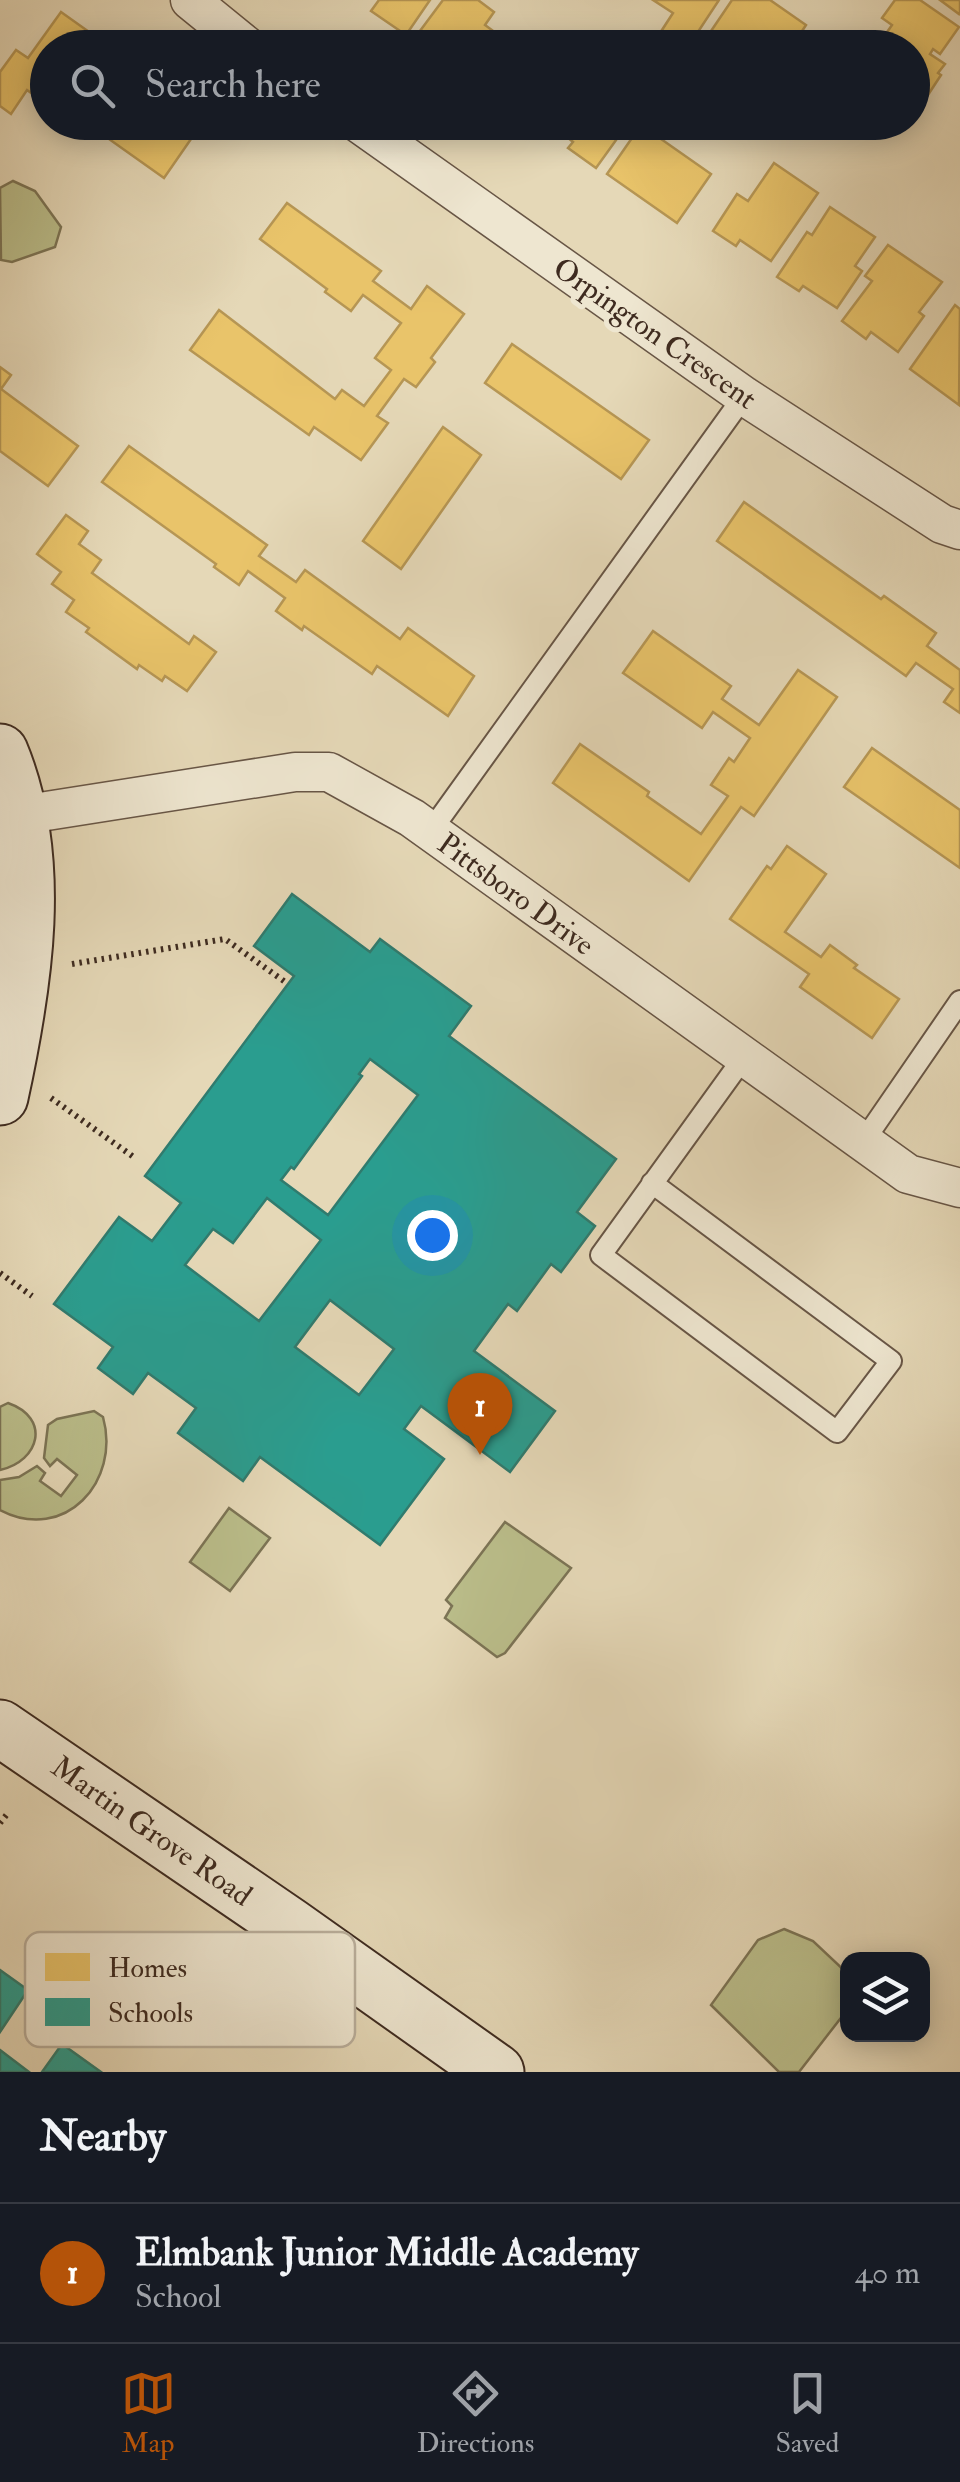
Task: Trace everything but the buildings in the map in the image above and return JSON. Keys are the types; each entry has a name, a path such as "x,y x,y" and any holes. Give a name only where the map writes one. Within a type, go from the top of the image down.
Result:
{"main road":[{"path":"0,752 21,816 26,954 15,1029 25,1098"},
{"name":"Martin Grove Road","path":"1,1727 295,1932"},
{"name":"Martin Grove Road","path":"355,1974 496,2072"}],"street":[{"path":"190,0 227,30"},
{"name":"Orpington Crescent","path":"383,140 744,396 918,510 960,530"},
{"name":"Pittsboro Drive","path":"21,816 295,772 329,772 369,792 430,832 908,1174 960,1188"}],"lane":[{"path":"430,832 744,396"},
{"path":"863,1142 960,1001"},
{"path":"652,1184 891,1361 837,1432 601,1255 652,1184 744,1057"}],"path":[{"path":"72,964 225,939 288,984"},
{"path":"25,1098 135,1158"},
{"path":"0,1273 32,1296"},
{"path":"0,1823 8,1812"}],"green space":[{"path":"13,181 35,191 61,227 55,247 12,262 1,260 0,188"},
{"path":"8,1403 31,1419 35,1439 24,1458 0,1470 0,1407"},
{"path":"94,1411 103,1417 104,1463 83,1500 46,1519 24,1518 0,1510 0,1480 19,1477 37,1466 45,1473 40,1481 61,1496 77,1475 57,1459 50,1466 44,1458 48,1425 57,1419"},
{"path":"229,1508 270,1538 230,1591 190,1562"},
{"path":"505,1522 571,1568 505,1653 497,1657 445,1618 452,1606 446,1600"},
{"path":"784,1929 813,1941 840,1966 840,2019 799,2072 779,2072 711,2005 758,1940"}],"place":[{"name":"Elmbank Junior Middle Academy","path":"480,1455"}]}
